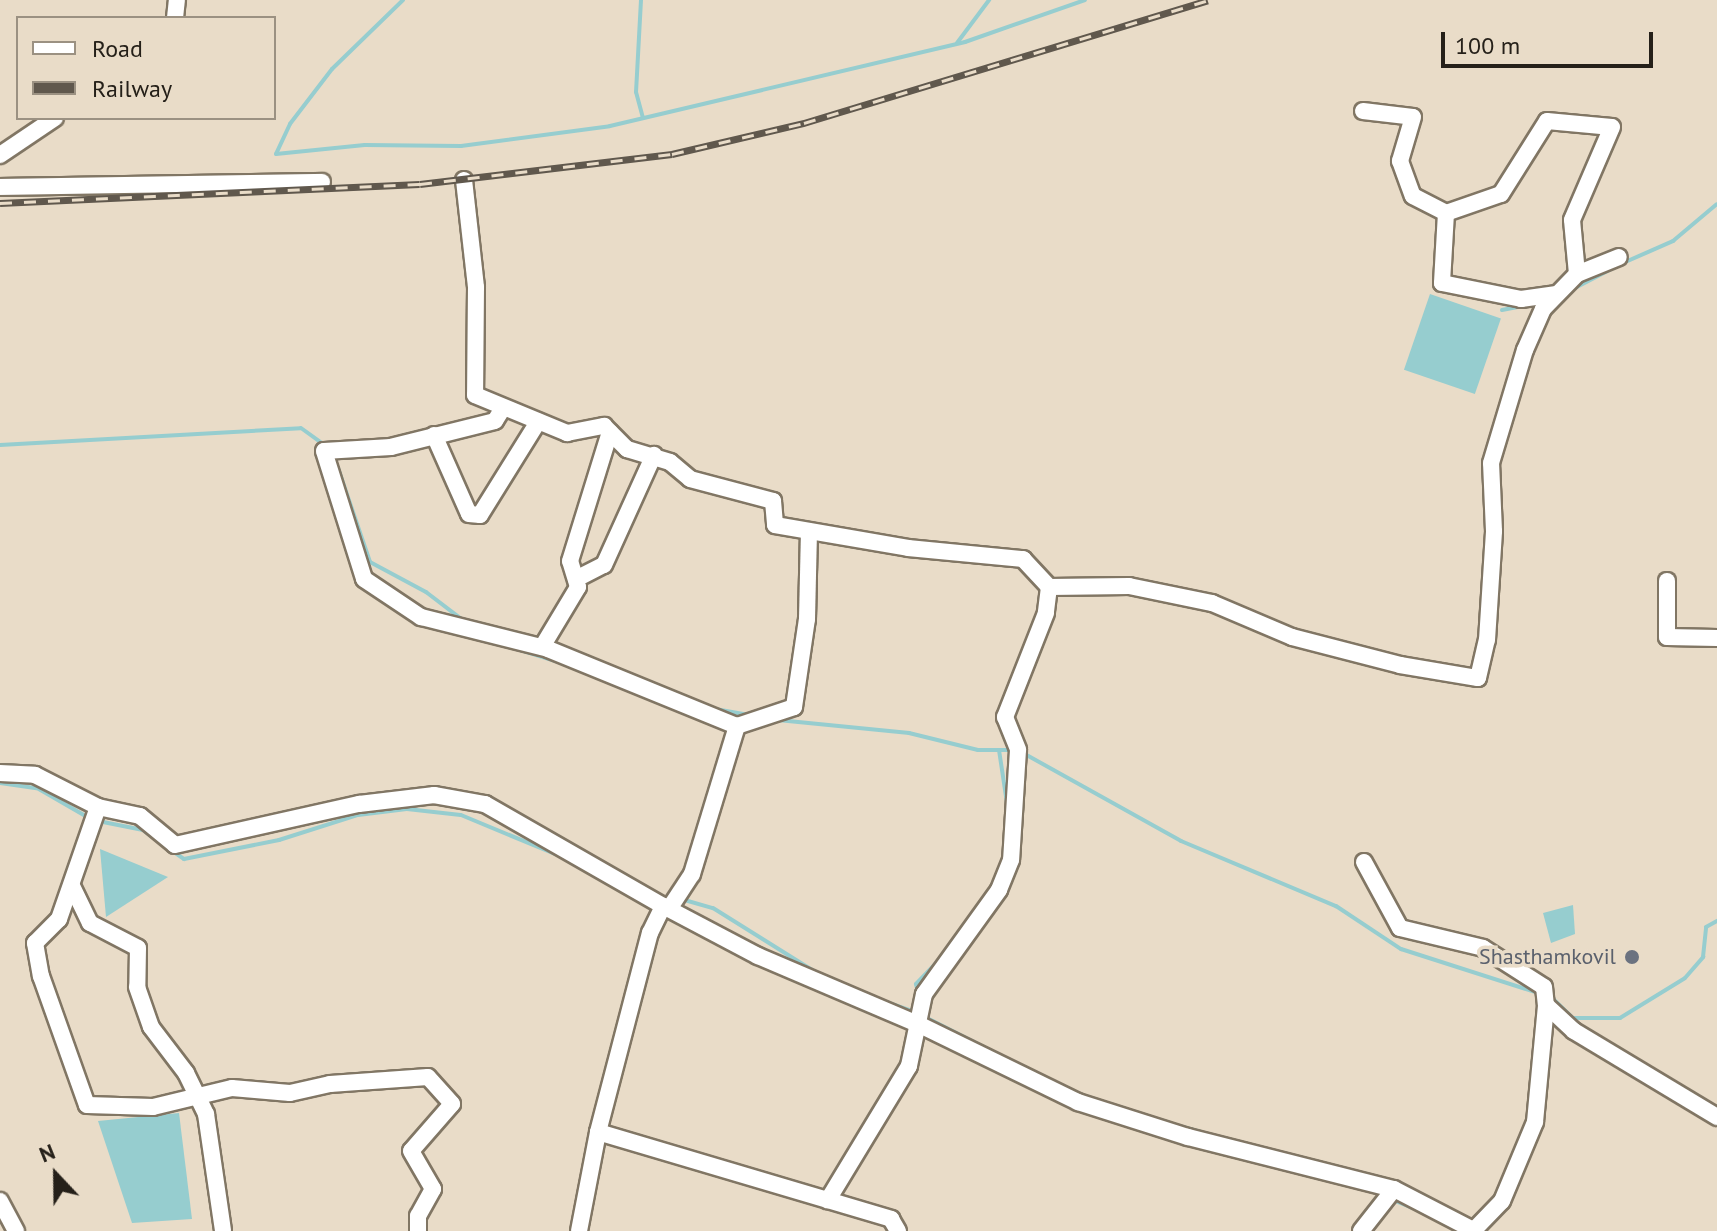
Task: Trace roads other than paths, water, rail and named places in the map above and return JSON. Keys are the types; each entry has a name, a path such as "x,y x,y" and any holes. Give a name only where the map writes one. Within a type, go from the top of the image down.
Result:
{"street":[{"path":"1363,111 1413,117 1400,161 1413,196 1446,213 1501,194 1547,121 1612,127 1572,220 1577,274"},
{"path":"0,155 52,120"},
{"path":"464,180 476,287 475,395 567,433 604,426 627,449 654,455 690,479 773,501 775,525 1023,559 1049,587 1129,586 1171,594 1212,603 1292,637 1400,665 1478,678 1487,640 1494,531 1491,463 1525,350 1543,309 1577,274 1619,257"},
{"path":"0,187 322,182"},
{"path":"1446,213 1442,283 1521,299 1557,294"},
{"path":"503,408 495,421 391,447 331,450 364,579 421,617 542,647 737,726 794,707 807,619 809,532"},
{"path":"434,435 469,514 480,515 538,422"},
{"path":"542,647 578,587 570,561 610,432"},
{"path":"576,579 604,565 654,455"},
{"path":"1667,581 1667,637 1717,638"},
{"path":"828,1200 909,1066 925,1002 924,994 944,960 982,916 1011,860 1018,750 1005,717 1046,613 1049,587"},
{"path":"579,1231 598,1132 650,933 692,874 737,726"},
{"path":"0,773 35,775 98,807 140,816 175,845 359,804 434,795 485,804 758,956 920,1024 1078,1102 1188,1137 1394,1189 1474,1231 1502,1201 1535,1122 1546,1005 1544,987 1483,948 1400,928 1364,862"},
{"path":"98,807 59,919 35,943 41,976 87,1105 153,1107 196,1093 232,1088 290,1093 330,1084 428,1077 452,1104 411,1151 433,1189 418,1216 418,1231"},
{"path":"72,886 90,923 138,948 137,987 151,1027 196,1093 206,1114 223,1231"},
{"path":"1546,1005 1574,1031 1717,1117"},
{"path":"598,1132 891,1219 898,1231"},
{"path":"1361,1231 1394,1189"},
{"path":"0,1201 16,1231"}],"water":[{"path":"1430,294 1501,318 1475,394 1404,370"},
{"path":"100,849 168,877 106,917"},
{"path":"1573,905 1575,934 1551,943 1543,913"},
{"path":"179,1113 192,1219 132,1223 98,1121"}],"waterway":[{"path":"403,0 332,69 290,124 276,154 365,145 461,146 610,126 965,42 1085,0"},
{"path":"641,0 636,92 643,118"},
{"path":"957,43 989,0"},
{"path":"1623,263 1673,241 1717,204"},
{"path":"1573,289 1615,267"},
{"path":"1502,310 1523,306"},
{"path":"0,445 301,428 326,446"},
{"path":"338,468 370,562 426,592 464,621"},
{"path":"517,649 562,663"},
{"path":"715,709 750,715"},
{"path":"778,720 909,733 978,750 1014,750"},
{"path":"999,750 1007,803"},
{"path":"1023,753 1181,841 1336,906 1401,949 1541,994"},
{"path":"0,783 37,788 89,818"},
{"path":"171,850 184,859 279,840 358,815 407,809 461,815 560,856"},
{"path":"98,821 143,830 160,843"},
{"path":"681,899 713,908 817,973"},
{"path":"1550,996 1573,1018 1620,1018 1685,978 1703,957 1706,927 1717,921"},
{"path":"918,992 916,984 943,956"},
{"path":"880,1000 917,1013"},
{"path":"925,1017 1013,1062"},
{"path":"1179,1126 1201,1132"},
{"path":"1393,1200 1418,1210"}],"railway":[{"path":"0,203 420,184 672,154 804,123 1208,0"}],"place":[{"name":"Shasthamkovil","path":"1632,957"}]}
